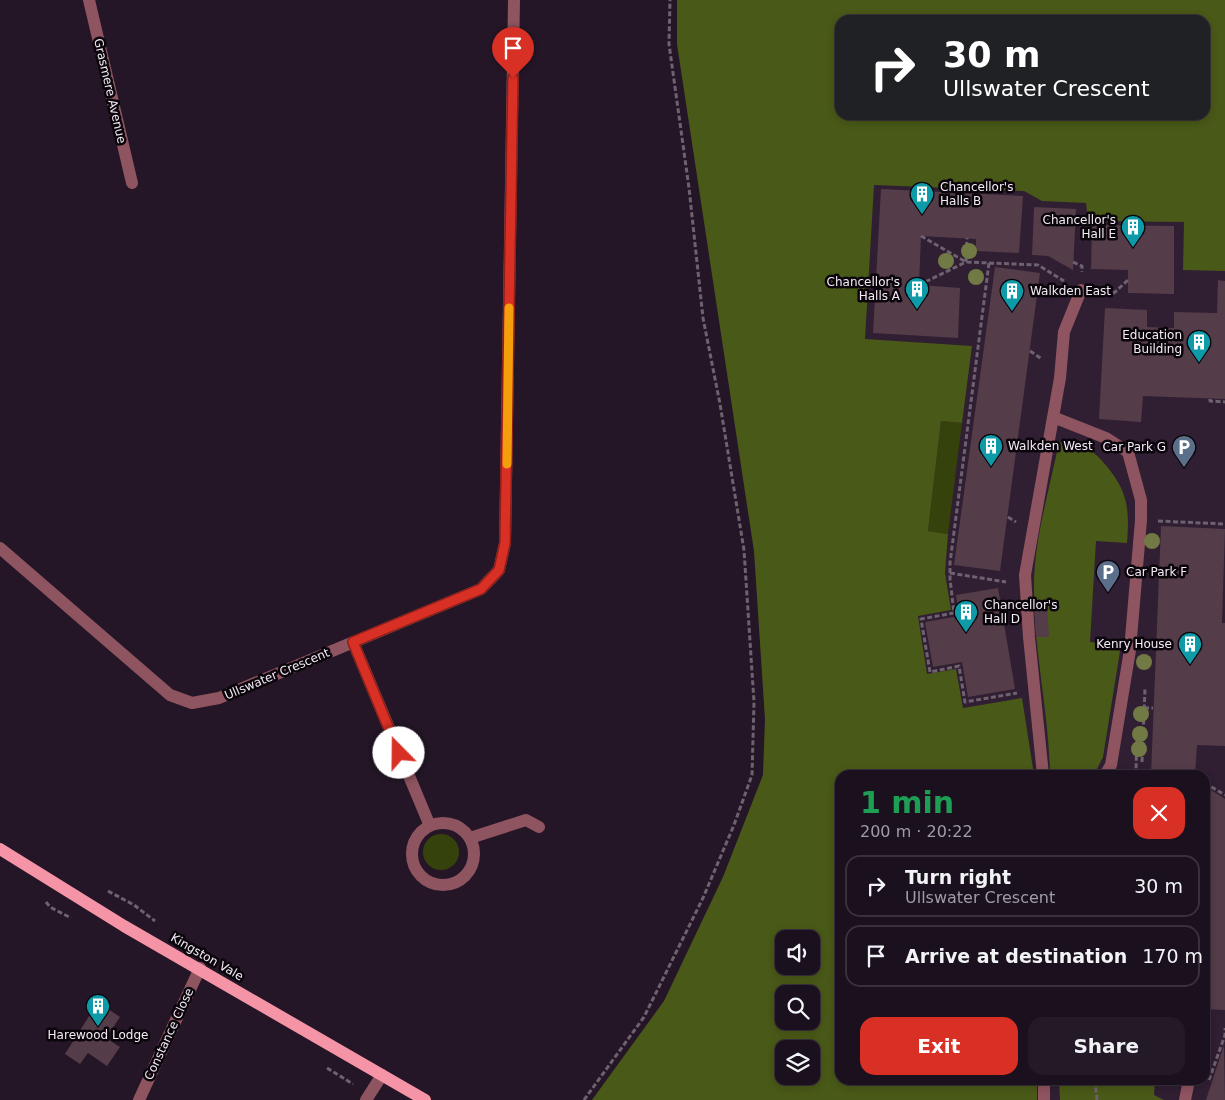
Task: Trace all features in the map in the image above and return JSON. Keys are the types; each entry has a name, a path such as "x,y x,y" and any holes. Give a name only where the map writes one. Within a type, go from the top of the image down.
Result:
{"main road":[{"name":"Kingston Vale","path":"0,849 116,921 425,1100"}],"street":[{"name":"Grasmere Avenue","path":"89,0 132,183"},
{"name":"Ullswater Crescent","path":"0,548 170,695 192,704 219,698 481,589 499,570 506,533 514,0"},
{"path":"1042,770 1025,575 1060,378 1064,332 1081,290"},
{"path":"1053,418 1106,438 1128,452 1141,500 1130,650 1111,765 1108,770"},
{"path":"353,642 430,826"},
{"path":"470,838 526,820 539,827"},
{"path":"438,823 451,824 461,828 470,838 474,849 474,860 471,870 456,883 445,886 430,883 421,877 415,868 412,849 421,832 430,826 438,823"},
{"name":"Constance Close","path":"139,1100 200,968"},
{"path":"366,1100 382,1075"},
{"path":"1044,1085 1044,1100"},
{"path":"1185,1100 1188,1085"}],"path":[{"path":"584,1100 644,1017 703,898 734,825 752,774 754,702 744,550 720,404 703,318 689,188 670,44 670,0"},
{"path":"922,236 966,262"},
{"path":"966,262 967,238"},
{"path":"918,285 966,262 1038,265 1081,290 1114,292 1128,280"},
{"path":"990,263 950,573 954,614 921,619 930,672 959,666 965,702 1034,690"},
{"path":"1210,399 1210,401 1225,402"},
{"path":"1141,520 1225,524"},
{"path":"950,573 1026,585"},
{"path":"1144,708 1154,708"},
{"path":"1210,786 1225,795"},
{"path":"105,889 154,918 156,922"},
{"path":"1217,1056 1225,1035 1225,1028"},
{"path":"1096,1085 1097,1100"}],"shaded area":[{"path":"677,0 1225,0 1225,1100 592,1100 664,1001 723,877 763,775 765,719 754,551 677,44"}],"green space":[{"path":"677,0 1225,0 1225,271 1183,270 1184,222 1088,221 1086,203 1042,201 1024,191 874,185 865,339 972,346 962,423 941,421 928,531 948,534 945,573 951,610 918,616 927,674 956,669 963,708 1022,698 1033,770 835,770 835,1085 1037,1085 1037,1100 592,1100 664,1001 723,877 763,775 765,719 754,551 677,44"},
{"path":"941,421 962,423 948,534 928,531"},
{"path":"1059,442 1081,445 1098,457 1117,481 1125,499 1128,519 1127,543 1096,541 1090,642 1121,645 1103,757 1096,770 1050,770 1034,609 1035,568 1040,532"},
{"path":"441,834 448,835 454,839 458,845 458,859 454,865 448,869 441,870 434,869 428,865 424,859 423,852 424,845 428,839 434,835"},
{"path":"1059,1085 1155,1085 1154,1095 1164,1100 1060,1100"}],"building":[{"path":"881,189 1023,196 1019,253 976,251 976,239 921,236 919,285 960,288 958,338 873,333"},
{"path":"1034,207 1076,209 1073,270 1048,256 1032,255"},
{"name":"Chancellor's Hall E","path":"1092,225 1174,226 1174,294 1128,293 1128,270 1091,269"},
{"path":"995,267 1040,273 1000,571 954,565"},
{"path":"1218,280 1225,281 1225,399 1143,396 1141,422 1099,419 1105,308 1147,310 1147,327 1174,328 1174,312 1217,313"},
{"name":"Kenry House","path":"1161,526 1225,529 1222,623 1225,623 1225,746 1197,745 1195,770 1151,770"},
{"name":"Chancellor's Hall D","path":"998,588 1015,689 968,697 962,662 933,667 925,622 959,616 956,595"},
{"path":"1047,605 1049,637 1036,637 1034,606"},
{"path":"1210,789 1225,799 1225,1010 1210,1009"},
{"name":"Harewood Lodge","path":"98,1002 120,1017 106,1038 120,1047 107,1066 88,1053 80,1064 65,1054"},
{"path":"1224,1045 1225,1100 1206,1100"}],"slow traffic":[{"path":"507,464 509,308"}],"place":[{"name":"Chancellor's Halls B","path":"922,215"},
{"name":"Chancellor's Hall E","path":"1133,248"},
{"name":"Chancellor's Halls A","path":"917,310"},
{"name":"Walkden East","path":"1012,312"},
{"name":"Education Building","path":"1199,363"},
{"name":"Walkden West","path":"991,467"},
{"name":"Car Park G","path":"1184,468"},
{"name":"Car Park F","path":"1108,593"},
{"name":"Chancellor's Hall D","path":"966,633"},
{"name":"Kenry House","path":"1190,665"},
{"name":"Harewood Lodge","path":"98,1027"}],"route":[{"path":"399,753 353,642 481,589 499,570 505,543 513,78"}]}
